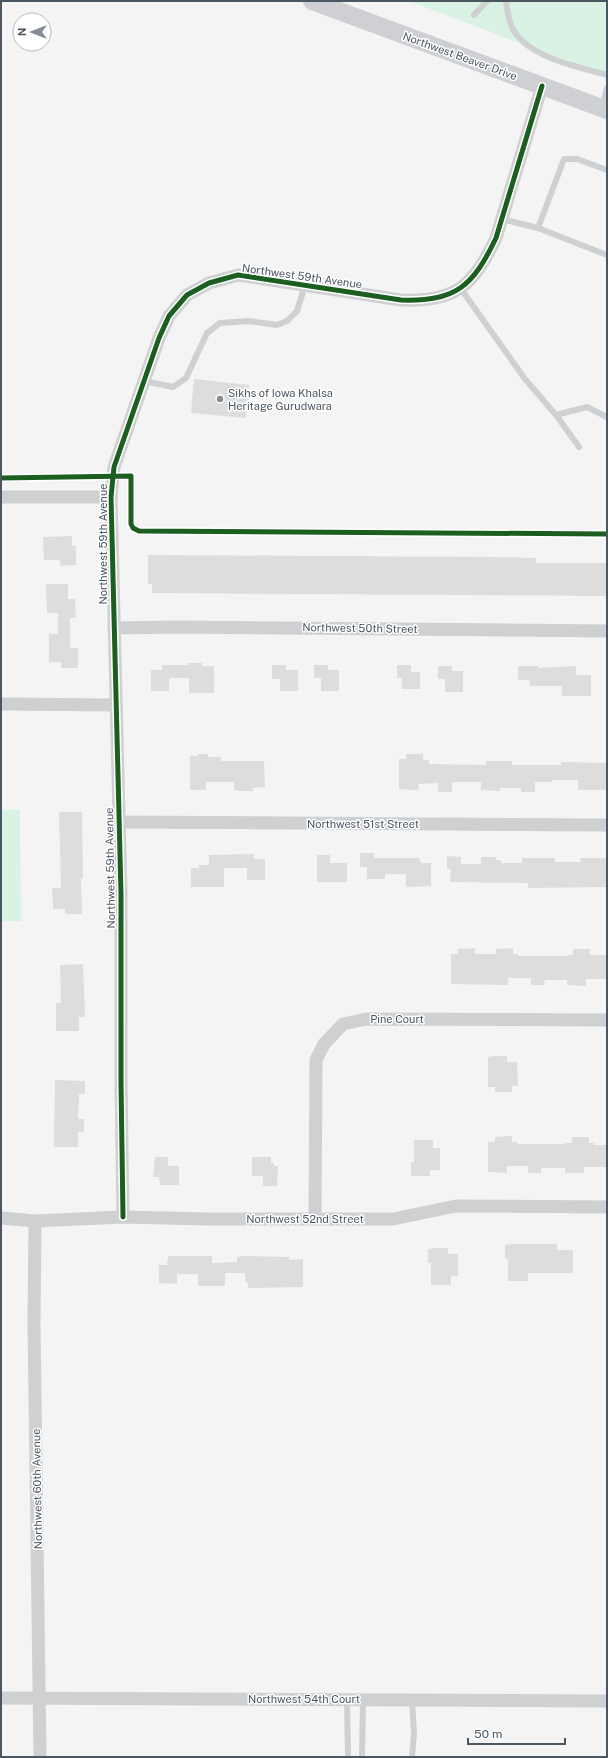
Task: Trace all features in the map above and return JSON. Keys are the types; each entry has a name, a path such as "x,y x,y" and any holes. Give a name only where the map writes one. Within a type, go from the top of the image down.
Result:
{"main road":[{"name":"Northwest Beaver Drive","path":"312,1 604,109"}],"street":[{"name":"Northwest 59th Avenue","path":"123,1217 121,894 111,497 114,467 159,338 169,316 187,295 209,283 238,275 382,298 419,300 444,297 461,289 485,262 496,238 542,86"},
{"path":"1,497 111,497"},
{"name":"Northwest 50th Street","path":"114,628 184,627 607,631"},
{"path":"1,704 116,705"},
{"name":"Northwest 51st Street","path":"119,822 607,825"},
{"name":"Pine Court","path":"315,1219 316,1060 324,1044 343,1024 367,1019 607,1020"},
{"name":"Northwest 52nd Street","path":"1,1218 35,1221 123,1217 208,1219 393,1219 456,1206 607,1207"},
{"name":"Northwest 60th Avenue","path":"35,1221 34,1324 40,1757"},
{"name":"Northwest 54th Court","path":"1,1698 607,1700"}],"lane":[{"path":"474,15 487,1"},
{"path":"506,1 513,29 523,43 541,53 574,66 607,75"},
{"path":"604,109 607,88"},
{"path":"538,228 564,159 577,159 607,170"},
{"path":"501,219 538,228 607,255"},
{"path":"144,381 173,387 186,378 207,333 220,323 248,321 277,325 287,322 297,311 305,285"},
{"path":"461,289 524,379 556,415 579,447"},
{"path":"556,415 586,407 607,417"},
{"path":"347,1699 348,1757"},
{"path":"362,1757 363,1699"},
{"path":"412,1699 414,1734 412,1757"}],"green space":[{"path":"409,1 607,1 607,76"},
{"path":"1,810 20,810 21,921 1,921"}],"building":[{"name":"Sikhs of Iowa Khalsa Heritage Gurudwara","path":"194,379 249,385 246,418 191,413"},
{"path":"72,536 72,546 76,546 76,565 60,566 60,560 44,560 43,537"},
{"path":"148,555 492,557 536,558 536,563 607,563 607,596 152,593 152,584 148,584"},
{"path":"46,584 68,584 68,599 75,599 76,618 70,618 70,648 78,648 78,668 61,668 61,662 49,662 49,634 58,634 58,613 47,613"},
{"path":"188,663 202,663 202,666 214,666 214,693 189,693 189,678 169,678 169,691 151,691 151,670 162,670 162,665 189,665"},
{"path":"272,665 286,665 286,670 298,670 298,691 280,691 280,679 272,679"},
{"path":"314,665 328,665 328,670 339,670 339,691 321,691 321,678 314,678"},
{"path":"397,665 411,665 411,672 420,672 420,689 402,689 402,678 397,678"},
{"path":"438,666 452,666 452,671 463,671 463,692 445,692 445,679 438,679"},
{"path":"518,666 538,666 538,668 576,666 576,675 591,675 591,696 562,696 562,686 530,686 529,680 518,680"},
{"path":"198,754 208,754 208,757 221,757 221,761 264,761 265,787 253,788 253,791 239,791 234,790 234,782 206,782 206,790 190,790 190,756 198,756"},
{"path":"406,754 423,754 423,760 429,760 429,764 486,765 486,761 512,761 512,765 561,765 561,762 607,763 607,790 578,790 578,780 552,780 552,782 535,782 535,792 521,792 521,788 500,788 500,791 481,790 481,782 452,782 452,792 438,792 438,783 418,784 419,790 399,789 399,759 406,759"},
{"path":"59,812 82,812 82,914 65,914 65,909 53,909 52,888 61,888"},
{"path":"360,853 374,853 374,858 419,858 421,863 431,863 431,886 406,887 406,874 385,874 385,879 367,879 367,867 360,867"},
{"path":"254,854 254,859 265,859 265,880 247,880 247,868 224,868 224,887 191,887 191,868 199,868 199,865 209,865 209,855"},
{"path":"317,855 330,855 330,863 347,863 347,882 317,882"},
{"path":"447,856 461,857 461,864 481,864 481,857 496,857 496,860 501,860 501,863 522,863 522,858 555,858 555,862 581,862 580,858 607,858 607,887 528,888 528,883 450,882 451,869 447,869"},
{"path":"475,948 475,954 496,954 496,949 513,948 513,954 518,954 518,956 567,956 573,955 573,949 590,949 590,955 607,955 607,979 586,979 586,986 567,985 567,980 545,980 544,985 531,985 531,978 508,978 508,985 451,984 451,954 458,954 458,949"},
{"path":"83,964 85,1017 79,1017 79,1031 56,1031 56,1003 61,1003 60,965"},
{"path":"507,1056 507,1062 517,1062 518,1086 512,1086 512,1092 495,1092 495,1087 488,1087 488,1057"},
{"path":"55,1080 85,1081 85,1094 79,1094 78,1119 84,1119 84,1132 78,1132 78,1147 54,1147"},
{"path":"512,1136 512,1142 517,1142 517,1144 565,1144 572,1143 572,1137 589,1137 589,1143 594,1143 594,1145 607,1145 607,1167 584,1167 584,1173 565,1173 565,1168 541,1168 541,1173 528,1173 528,1166 507,1166 507,1173 488,1172 488,1142 495,1142 495,1137"},
{"path":"414,1140 433,1140 433,1148 440,1148 440,1170 430,1170 430,1176 411,1176 411,1162 414,1162"},
{"path":"155,1157 168,1157 168,1166 179,1166 179,1185 160,1185 159,1177 153,1177"},
{"path":"252,1157 271,1157 271,1163 274,1163 274,1166 278,1166 277,1186 263,1186 263,1176 252,1176"},
{"path":"557,1244 557,1250 573,1250 573,1273 528,1273 528,1281 508,1281 508,1259 505,1259 505,1245"},
{"path":"448,1248 448,1254 458,1254 458,1276 451,1276 451,1285 431,1285 431,1263 428,1263 428,1249"},
{"path":"168,1256 212,1256 212,1263 237,1262 237,1257 243,1256 289,1257 289,1260 303,1259 303,1287 248,1288 245,1273 225,1273 225,1286 198,1286 198,1274 177,1274 177,1284 159,1283 159,1265 167,1265"}],"cycle path":[{"path":"123,1217 121,894 111,497 114,467 159,338 169,316 187,295 209,283 238,275 401,300 436,298 449,294 460,288 479,268 488,255 496,238 542,86"},
{"path":"1,478 131,476 131,524 133,528 139,531 607,534"}],"place":[{"name":"Sikhs of Iowa Khalsa Heritage Gurudwara","path":"220,399"}]}
